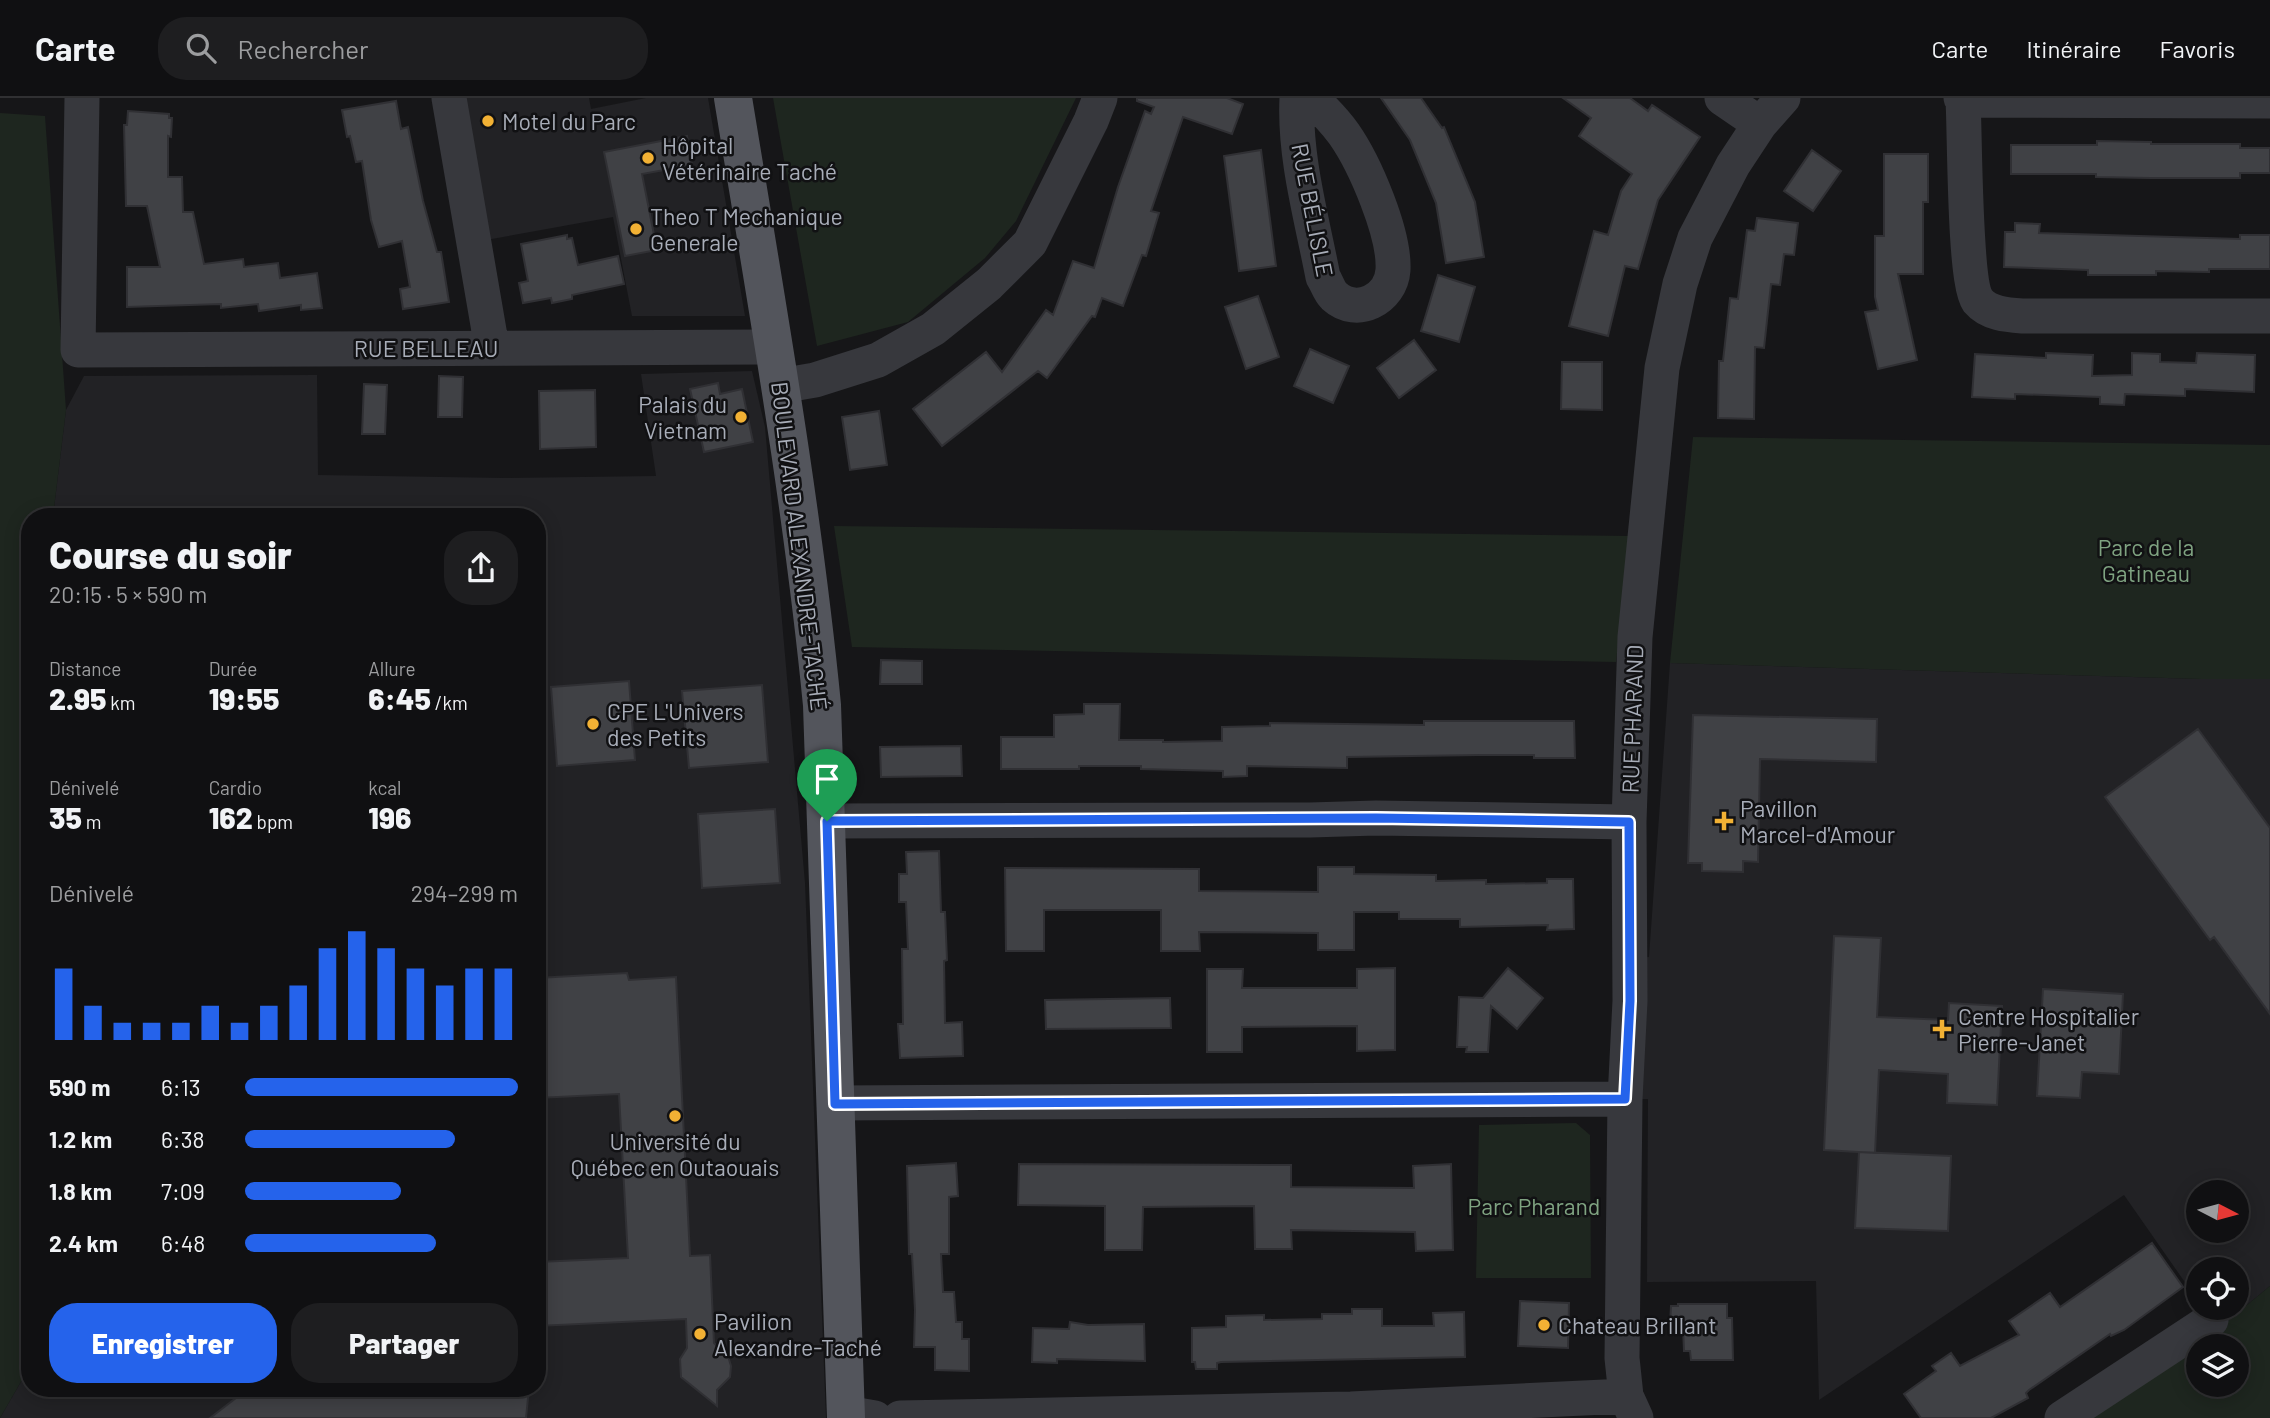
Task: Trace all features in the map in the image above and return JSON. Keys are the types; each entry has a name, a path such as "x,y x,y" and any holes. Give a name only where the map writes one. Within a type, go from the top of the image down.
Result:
{"main road":[{"name":"BOULEVARD ALEXANDRE-TACHÉ","path":"733,98 793,465 814,618 822,705 835,1104 856,1416"}],"street":[{"name":"RUE BELLEAU","path":"82,98 78,350 774,347"},
{"path":"449,98 492,348"},
{"path":"780,386 815,380 878,360 933,329 989,284 1030,243 1100,98"},
{"name":"RUE BÉLISLE","path":"1297,98 1296,120 1300,152 1324,277 1332,295 1345,304 1360,306 1376,301 1387,290 1393,273 1392,250 1383,218 1360,161 1336,123 1311,98"},
{"path":"1722,98 1760,124"},
{"name":"RUE PHARAND","path":"1631,1407 1622,1358 1625,1099 1630,1001 1629,822 1639,599 1662,368 1670,323 1695,238 1727,177 1760,124 1783,98"},
{"path":"2270,101 1962,99 1970,267 1977,299 1984,307 1996,313 2023,316 2270,316"},
{"path":"827,821 1376,818 1629,822"},
{"path":"835,1104 1625,1099"},
{"path":"2062,1418 2211,1320"},
{"path":"900,1418 1631,1407"}],"shaded area":[{"path":"449,98 589,98 591,109 646,98 708,98 745,316 632,316 613,217 475,242"},
{"name":"Université du Québec en Outaouais","path":"752,371 765,427 805,883 826,1418 0,1418 21,1382 21,1397 546,1397 546,508 54,508 66,410 84,376 317,375 318,475 504,478 656,476 641,374"},
{"name":"Centre Hospitalier Pierre-Janet","path":"1670,663 2270,679 2270,1286 2249,1303 2249,1257 2186,1257 2186,1284 2124,1195 1819,1400 1816,1281 1647,1282 1648,1099 1613,1099 1616,959 1649,957"},
{"name":"Centre Hospitalier Pierre-Janet","path":"2212,1320 2229,1320 2218,1329"}],"green space":[{"path":"773,98 1076,98 1016,221 985,258 908,322 817,346"},
{"path":"0,113 45,116 66,410 54,508 21,508 21,1382 0,1418"},
{"name":"Parc de la Gatineau","path":"1693,437 2270,445 2270,679 1670,663"},
{"path":"834,526 1630,536 1616,662 852,647"},
{"name":"Parc Pharand","path":"1576,1123 1590,1135 1591,1278 1476,1278 1479,1125"},
{"path":"2270,1286 2270,1418 2087,1418 2186,1351 2186,1397 2249,1397 2249,1334 2211,1334 2229,1320 2249,1320 2249,1303"}],"building":[{"path":"1137,98 1227,98 1243,104 1232,134 1183,117 1151,211 1159,213 1146,256 1142,255 1123,306 1102,298 1095,317 1092,316 1047,378 1038,371 942,446 913,409 986,352 1002,372 1046,310 1053,315 1073,261 1094,268 1118,187 1145,111 1151,114 1154,107 1137,101"},
{"path":"1381,98 1421,98 1442,128 1444,127 1475,202 1484,257 1446,263 1436,203 1410,140"},
{"path":"1563,98 1630,98 1648,111 1652,105 1700,137 1658,200 1638,269 1625,266 1608,336 1569,326 1594,231 1608,235 1621,191 1632,174 1579,136 1591,118"},
{"path":"396,101 401,129 408,127 423,201 437,252 441,252 449,302 403,309 400,289 410,287 402,241 379,247 371,220 362,161 356,162 350,136 347,137 342,110"},
{"path":"128,111 169,114 169,118 172,118 171,137 168,136 168,177 182,177 183,212 193,212 204,264 243,259 244,267 278,263 280,278 317,273 322,308 301,310 301,305 259,311 258,304 221,308 221,304 127,307 127,267 160,267 147,206 126,206 124,125 127,125"},
{"path":"687,136 692,165 642,174 657,250 625,256 604,152"},
{"path":"2097,141 2240,144 2240,148 2270,148 2270,173 2240,173 2240,178 2011,174 2011,145 2097,145"},
{"path":"1261,150 1276,266 1239,271 1224,156"},
{"path":"1812,150 1841,171 1813,211 1784,191"},
{"path":"1884,154 1928,154 1928,202 1923,202 1923,274 1898,274 1917,360 1878,369 1865,312 1878,310 1875,297 1875,236 1884,236"},
{"path":"1757,218 1798,223 1794,255 1784,254 1780,285 1771,284 1764,348 1755,347 1754,419 1718,418 1719,361 1723,361 1730,298 1738,299 1747,230 1755,231"},
{"path":"2015,223 2040,224 2039,233 2240,239 2240,235 2270,235 2270,269 2156,271 2156,275 2088,275 2088,270 2004,267 2005,232 2015,232"},
{"path":"567,235 567,239 572,238 578,265 618,256 624,284 572,295 572,299 552,303 551,298 523,303 519,283 528,281 521,244"},
{"path":"1438,275 1475,287 1459,342 1421,331"},
{"path":"1258,296 1279,357 1246,369 1225,307"},
{"path":"1414,340 1436,370 1399,398 1377,368"},
{"path":"1310,349 1349,366 1333,403 1294,386"},
{"path":"2046,353 2093,355 2092,376 2132,375 2132,353 2160,354 2160,362 2196,363 2197,353 2255,355 2254,392 2185,389 2185,396 2125,394 2124,405 2100,404 2100,397 2015,394 2015,399 1972,397 1975,354 2046,358"},
{"path":"1562,362 1602,362 1602,410 1561,409"},
{"path":"439,376 463,377 462,417 438,417"},
{"path":"718,383 720,394 742,389 753,442 704,452 690,389"},
{"path":"364,384 387,385 385,434 362,434"},
{"path":"595,390 596,447 540,449 539,391"},
{"path":"879,411 887,465 850,470 842,417"},
{"path":"881,660 922,661 922,684 880,684"},
{"name":"CPE L'Univers des Petits","path":"629,681 635,760 557,766 551,687"},
{"path":"762,685 768,762 689,768 682,691"},
{"path":"1084,704 1120,704 1119,740 1163,742 1222,741 1222,727 1270,726 1270,723 1424,725 1424,721 1574,721 1575,758 1534,758 1534,755 1347,757 1347,768 1247,766 1247,776 1223,777 1223,771 1141,769 1141,766 1001,769 1001,737 1054,737 1054,715 1084,714"},
{"name":"Pavillon Marcel-d'Amour","path":"1693,715 1877,719 1876,762 1760,759 1758,862 1743,861 1743,872 1702,871 1702,863 1688,863"},
{"path":"2198,729 2270,828 2270,1014 2214,937 2210,940 2105,797"},
{"path":"961,746 962,776 881,777 880,747"},
{"path":"775,809 780,883 702,888 698,814"},
{"path":"939,851 941,912 945,912 947,960 944,961 945,1023 962,1022 963,1056 900,1058 898,1024 903,1024 902,949 908,949 906,902 899,902 899,874 907,874 906,852"},
{"path":"1318,867 1354,867 1354,874 1436,875 1436,881 1486,880 1486,884 1547,883 1547,879 1573,879 1574,929 1547,930 1548,925 1460,927 1460,919 1399,919 1399,912 1354,912 1354,950 1318,950 1318,933 1199,932 1200,951 1161,951 1161,910 1044,910 1044,951 1006,951 1005,868 1199,869 1199,891 1318,892"},
{"path":"1834,936 1881,938 1877,1017 1948,1020 1949,1003 2002,1006 1997,1105 1947,1103 1948,1074 1879,1070 1875,1153 1824,1150"},
{"path":"1395,968 1395,1050 1357,1051 1357,1026 1242,1027 1242,1052 1207,1052 1207,969 1243,969 1242,988 1357,988 1357,969"},
{"path":"1508,968 1543,998 1517,1029 1491,1006 1488,1052 1466,1052 1467,1047 1457,1047 1459,997 1483,998"},
{"path":"627,973 629,980 676,977 690,1256 710,1255 714,1343 728,1356 731,1366 730,1377 717,1390 717,1406 681,1377 680,1359 687,1348 686,1319 546,1326 546,1262 628,1258 619,1094 546,1098 546,978"},
{"path":"2043,989 2123,994 2119,1074 2082,1072 2080,1098 2037,1096"},
{"path":"1170,998 1171,1028 1046,1029 1045,1000"},
{"path":"1859,1152 1951,1156 1948,1231 1855,1228"},
{"path":"956,1163 958,1196 949,1197 949,1254 941,1254 943,1292 954,1292 956,1322 962,1322 962,1339 969,1339 969,1371 935,1370 935,1347 914,1347 915,1310 912,1254 909,1254 907,1166"},
{"path":"1019,1164 1291,1165 1291,1187 1414,1188 1413,1166 1451,1164 1453,1250 1416,1251 1415,1232 1291,1230 1292,1249 1255,1249 1254,1206 1143,1207 1142,1250 1105,1250 1105,1206 1018,1205"},
{"path":"2152,1243 2183,1287 2124,1330 2111,1336 2110,1334 2029,1390 2026,1393 2028,1398 1991,1418 1921,1418 1904,1394 1936,1371 1932,1366 1951,1353 1960,1366 2019,1335 2009,1321 2050,1293 2060,1307"},
{"name":"Chateau Brillant","path":"1520,1301 1569,1303 1568,1348 1518,1346"},
{"path":"1727,1304 1727,1318 1732,1318 1733,1360 1691,1360 1690,1351 1684,1351 1683,1327 1670,1325 1671,1306"},
{"path":"1352,1309 1382,1309 1382,1326 1434,1326 1433,1313 1464,1312 1465,1357 1221,1362 1217,1363 1217,1369 1196,1369 1195,1362 1192,1362 1192,1328 1226,1327 1226,1316 1264,1315 1264,1320 1322,1319 1322,1314 1352,1314"},
{"path":"1070,1322 1088,1325 1144,1324 1145,1361 1057,1359 1057,1363 1032,1362 1033,1328 1069,1329"},
{"path":"237,1397 528,1397 526,1418 210,1418"}],"place":[{"name":"Motel du Parc","path":"488,121"},
{"name":"Hôpital Vétérinaire Taché","path":"648,158"},
{"name":"Theo T Mechanique Generale","path":"636,229"},
{"name":"Palais du Vietnam","path":"741,417"},
{"name":"CPE L'Univers des Petits","path":"593,724"},
{"name":"Pavillon Marcel-d'Amour","path":"1724,821"},
{"name":"Centre Hospitalier Pierre-Janet","path":"1942,1029"},
{"name":"Université du Québec en Outaouais","path":"675,1116"},
{"name":"Chateau Brillant","path":"1544,1325"},
{"name":"Pavilion Alexandre-Taché","path":"700,1334"}],"route":[{"path":"1376,818 1629,822 1630,1001 1625,1099 835,1104 827,821 1376,818"}]}
